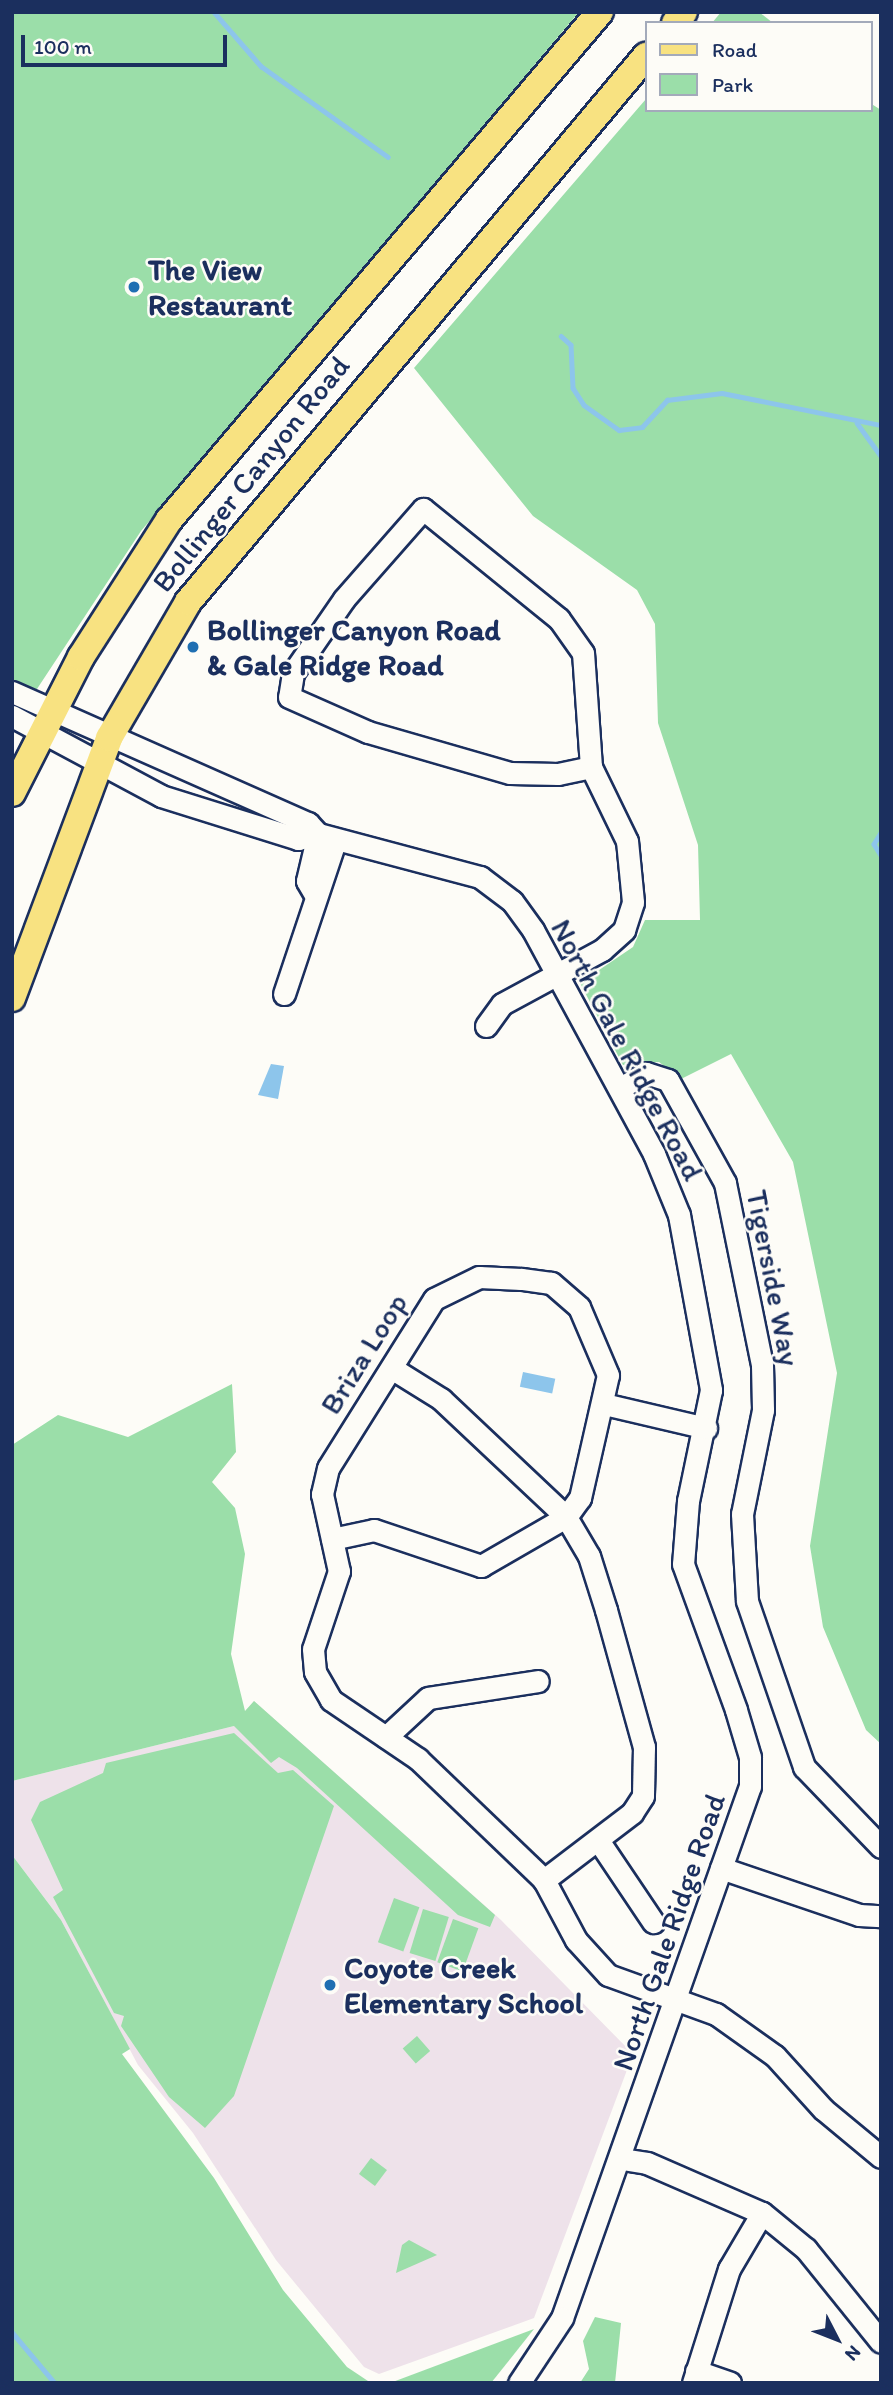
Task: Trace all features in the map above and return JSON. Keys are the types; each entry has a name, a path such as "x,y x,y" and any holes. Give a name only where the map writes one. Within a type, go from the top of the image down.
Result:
{"main road":[{"name":"Bollinger Canyon Road","path":"12,793 47,721 169,520 600,12"},
{"name":"Bollinger Canyon Road","path":"12,998 109,738 188,602 238,536 644,58"}],"street":[{"path":"486,1026 502,1004 554,973 602,950 624,930 633,902 627,841 590,767 583,653 559,619 423,509 344,599 293,673 289,697 368,732 510,773 558,775 590,767"},
{"path":"12,692 47,721"},
{"path":"12,716 47,721"},
{"name":"North Gale Ridge Road","path":"47,721 109,738 308,823 327,836 480,877 512,901 620,1088 679,1215 707,1344 706,1428 688,1501 683,1564 750,1757 744,1815 721,1868 622,2159 562,2318 519,2383"},
{"name":"North Gale Ridge Road","path":"47,721 98,765 161,796 298,839 327,836"},
{"path":"284,993 314,892 307,881 327,836"},
{"name":"Tigerside Way","path":"620,1088 646,1073 668,1080 725,1183 762,1365 763,1410 742,1514 747,1601 804,1768 881,1847"},
{"name":"Briza Loop","path":"566,1517 580,1498 604,1404 608,1375 599,1343 579,1307 551,1283 479,1277 453,1287 434,1300 393,1369 328,1468 322,1494 340,1571 313,1649 315,1672 331,1700 386,1737 544,1880 591,1960 608,1975 716,2014 775,2056 823,2109 881,2157"},
{"path":"393,1369 442,1399 566,1517 589,1556 644,1746 643,1796 632,1813 544,1880"},
{"path":"604,1404 706,1428"},
{"path":"332,1539 374,1530 481,1566 566,1517"},
{"path":"386,1737 428,1698 538,1681"},
{"path":"598,1840 653,1922"},
{"path":"721,1868 859,1915 881,1916"},
{"path":"622,2159 647,2163 762,2213 806,2249 881,2342"},
{"path":"730,2383 694,2377 729,2269 762,2213"}],"shaded area":[{"name":"Coyote Creek Elementary School","path":"254,1701 501,1920 633,2054 534,2318 379,2374 364,2367 276,2260 193,2133 138,2065 61,1920 12,1855 12,1781 234,1726"}],"green space":[{"path":"12,12 579,12 141,531 35,692 12,685"},
{"path":"721,12 759,12 770,21 714,21"},
{"path":"644,101 644,112 872,112 872,104 881,110 881,1744 866,1730 823,1627 810,1546 837,1373 793,1162 731,1054 681,1079 659,1062 623,1065 580,983 633,947 645,920 700,920 698,845 658,723 655,624 637,590 533,516 414,368"},
{"path":"232,1384 236,1452 212,1482 235,1508 245,1554 231,1654 245,1711 254,1701 495,1915 490,1927 458,1915 297,1768 279,1757 271,1763 234,1726 12,1781 12,1445 58,1415 128,1437"},
{"path":"234,1733 278,1773 293,1770 334,1806 234,2096 205,2128 169,2097 121,2026 124,2016 114,2013 53,1897 63,1890 31,1820 40,1802 103,1773 106,1763"},
{"path":"12,1855 61,1920 130,2049 122,2054 214,2178 283,2290 347,2367 371,2383 12,2383"},
{"path":"394,1898 419,1907 403,1951 378,1942"},
{"path":"423,1909 449,1917 435,1961 410,1953"},
{"path":"453,1919 478,1928 463,1971 437,1962"},
{"path":"417,2036 430,2051 416,2064 403,2048"},
{"path":"371,2158 387,2170 375,2186 359,2174"},
{"path":"409,2240 437,2255 396,2273 402,2245"},
{"path":"595,2317 621,2323 615,2383 580,2383 589,2369 583,2341"},
{"path":"534,2329 491,2383 390,2383"}],"water":[{"path":"271,1064 284,1066 278,1099 258,1095"},
{"path":"523,1372 555,1379 552,1394 520,1387"}],"waterway":[{"path":"214,12 261,66 388,157"},
{"path":"561,336 571,345 573,388 584,405 619,430 642,427 667,400 722,393 881,425"},
{"path":"857,423 881,456"},
{"path":"881,833 874,844 881,855"},
{"path":"12,2332 55,2383"}],"place":[{"name":"The View Restaurant","path":"134,287"},
{"name":"Bollinger Canyon Road & Gale Ridge Road","path":"193,647"},
{"name":"Coyote Creek Elementary School","path":"330,1985"}]}
